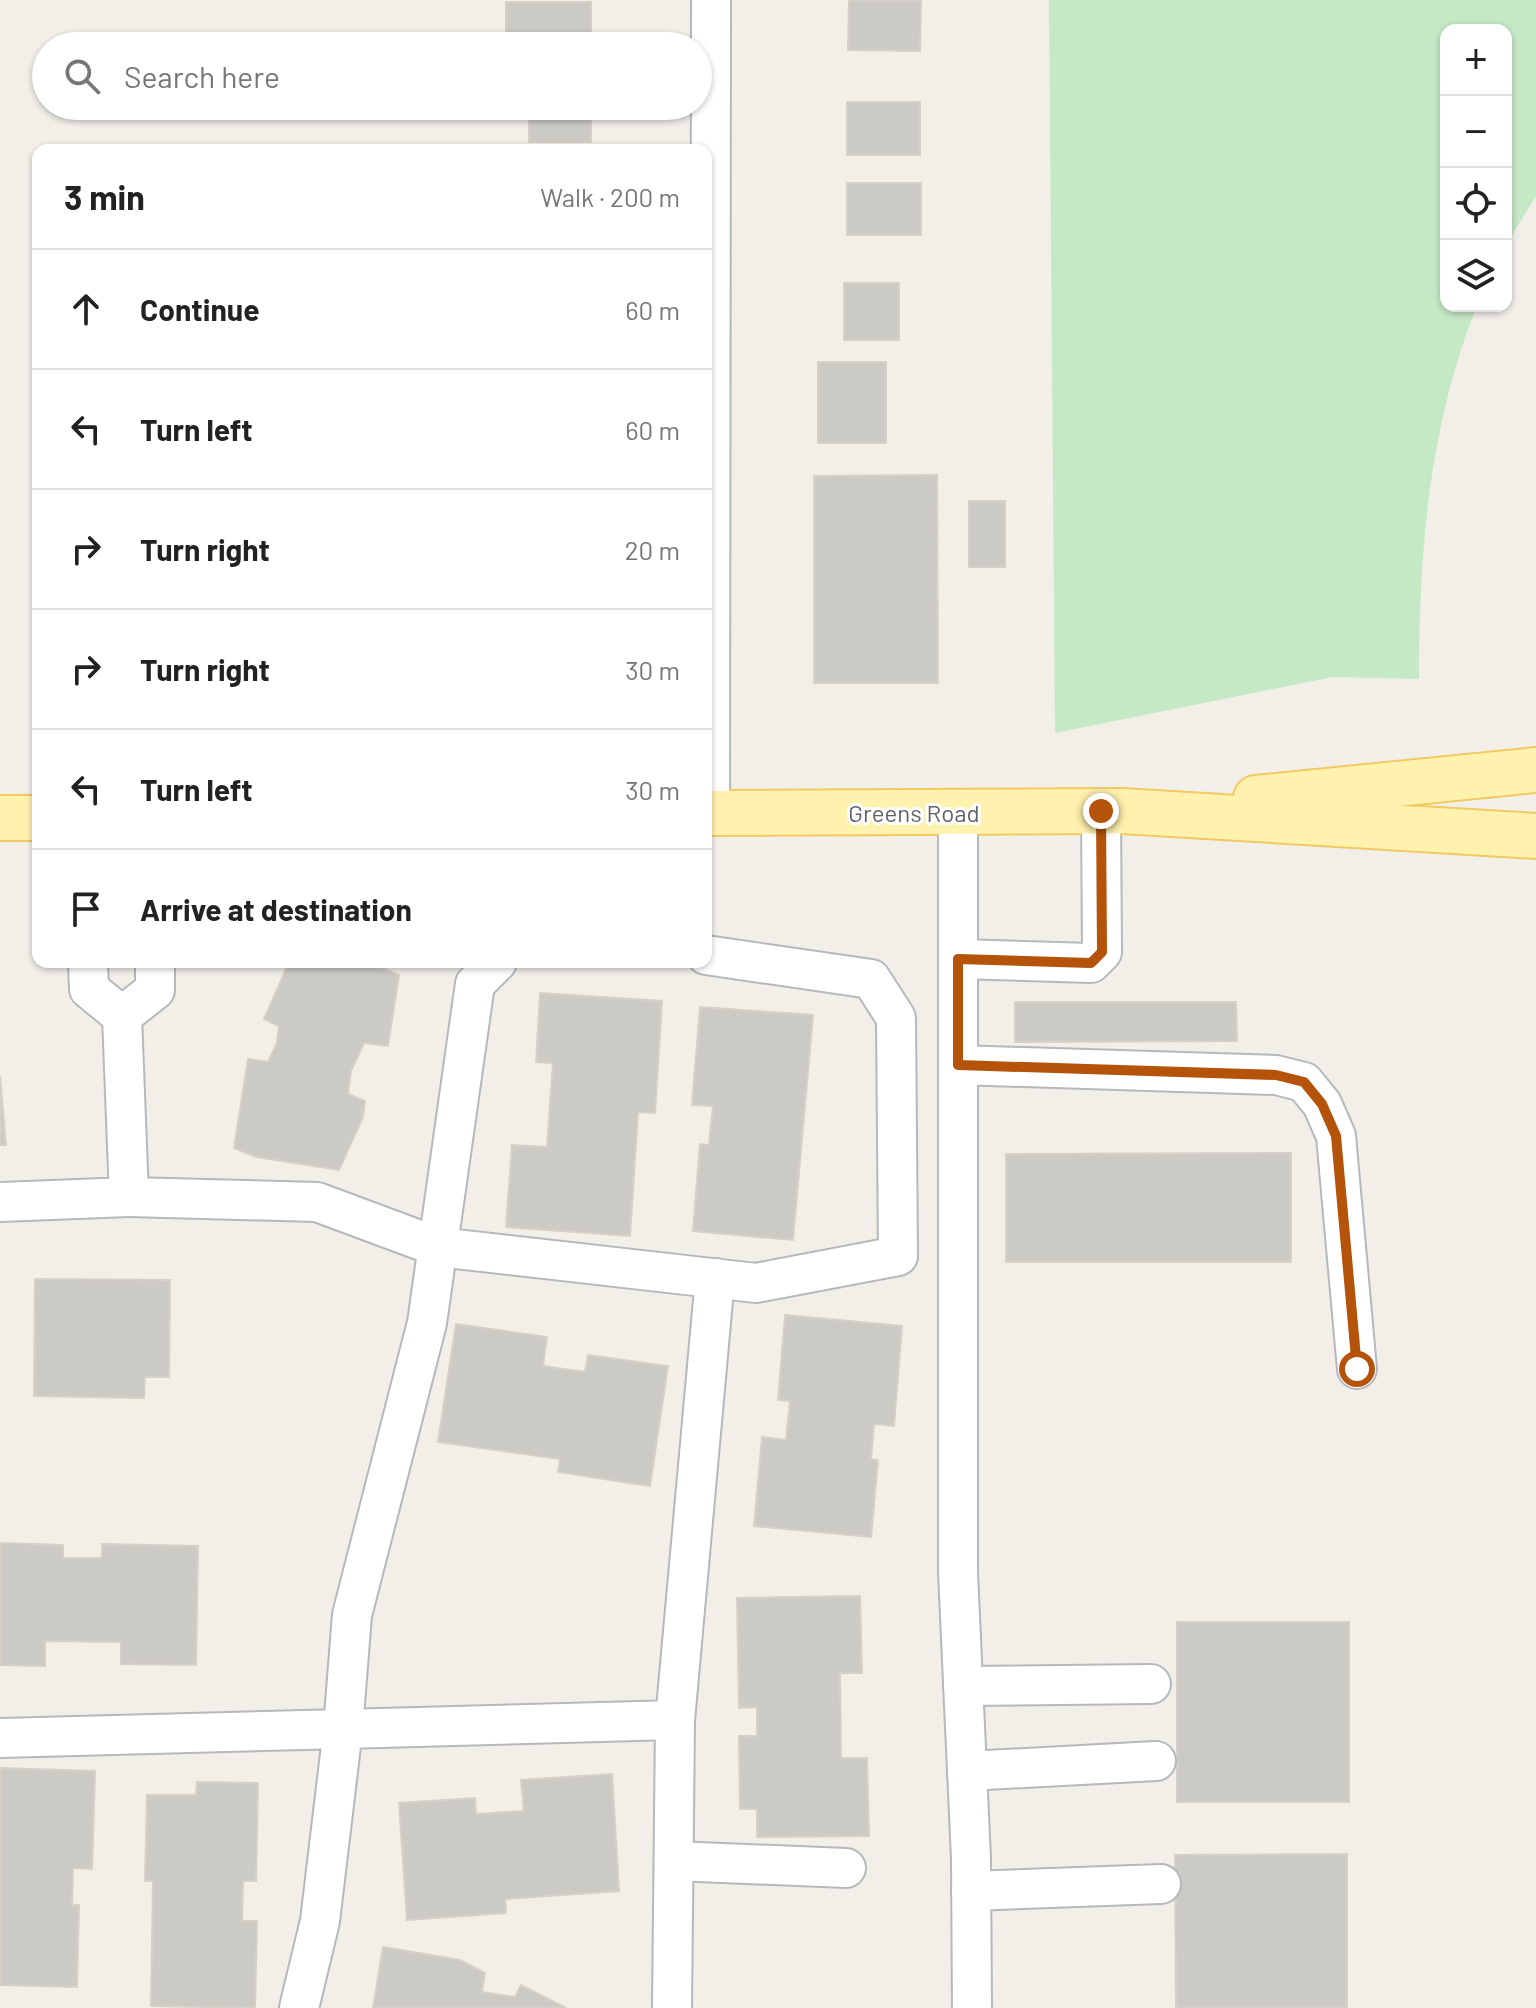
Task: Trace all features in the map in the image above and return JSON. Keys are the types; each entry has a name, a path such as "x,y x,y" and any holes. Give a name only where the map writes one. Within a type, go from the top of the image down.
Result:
{"main road":[{"name":"Greens Road","path":"1112,811 1536,770"},
{"name":"Greens Road","path":"712,813 1112,811 1536,836"},
{"path":"0,818 32,818"}],"street":[{"path":"711,0 711,32"},
{"path":"710,144 711,120"},
{"path":"958,959 1091,963 1102,952 1112,811"},
{"path":"958,812 958,1572 971,1891 972,2008"},
{"path":"10,1202 129,1197 317,1202 438,1247 756,1283 898,1256 896,1018 871,979 712,956"},
{"path":"88,968 89,989 122,1016 129,1197"},
{"path":"122,1016 155,990 155,968"},
{"path":"299,2008 320,1921 343,1729 352,1615 427,1323 475,984 491,968"},
{"path":"958,1065 1276,1075 1304,1082 1322,1104 1336,1136 1357,1369"},
{"path":"672,2008 675,1720 715,1278"},
{"path":"963,1686 1151,1684"},
{"path":"0,1738 675,1720"},
{"path":"967,1771 1156,1761"},
{"path":"674,1861 846,1868"},
{"path":"971,1891 1161,1884"}],"green space":[{"path":"1049,0 1536,0 1536,196 1512,235 1512,24 1440,24 1440,312 1475,312 1448,397 1430,490 1421,584 1419,679 1333,677 1055,733"}],"building":[{"path":"849,0 921,0 920,51 848,50"},
{"path":"506,2 591,2 591,32 506,32"},
{"path":"847,102 920,102 920,155 847,155"},
{"path":"529,120 591,120 591,142 529,142"},
{"path":"847,183 921,183 921,235 847,235"},
{"path":"844,283 899,283 899,340 844,340"},
{"path":"818,362 886,362 886,443 818,443"},
{"path":"937,475 938,683 814,683 814,476"},
{"path":"969,501 1005,501 1005,567 969,567"},
{"path":"286,968 383,968 399,975 388,1046 364,1043 351,1071 348,1094 365,1101 363,1117 339,1170 256,1157 234,1148 248,1059 268,1062 277,1043 279,1026 264,1019"},
{"path":"540,993 662,1001 655,1113 638,1112 630,1236 506,1227 512,1145 547,1147 553,1063 536,1062"},
{"path":"1015,1002 1236,1002 1237,1041 1015,1042"},
{"path":"700,1007 813,1015 793,1240 693,1231 700,1144 709,1145 713,1106 692,1105"},
{"path":"0,1076 6,1145 0,1145"},
{"path":"1291,1153 1291,1262 1006,1262 1006,1154"},
{"path":"35,1279 170,1280 169,1377 145,1377 144,1398 34,1396"},
{"path":"785,1315 902,1326 894,1426 874,1424 871,1459 878,1460 871,1537 754,1526 762,1437 786,1440 790,1401 778,1400"},
{"path":"456,1324 547,1337 543,1366 585,1372 588,1355 668,1366 650,1486 558,1472 560,1459 438,1442"},
{"path":"0,1543 63,1545 63,1558 102,1558 102,1544 198,1546 196,1665 121,1664 121,1642 45,1641 45,1666 0,1665"},
{"path":"860,1596 862,1673 840,1673 841,1758 867,1758 869,1836 757,1837 757,1809 740,1809 739,1736 757,1736 757,1707 739,1708 737,1598"},
{"path":"1177,1622 1349,1622 1349,1802 1177,1802"},
{"path":"0,1768 95,1771 92,1869 73,1868 72,1905 79,1905 77,1987 0,1985"},
{"path":"612,1774 619,1891 505,1899 506,1913 407,1920 399,1803 475,1798 476,1814 524,1811 521,1780"},
{"path":"197,1782 258,1783 256,1881 243,1881 242,1921 257,1921 255,2008 151,2006 153,1881 145,1881 147,1795 196,1795"},
{"path":"1347,1854 1347,2008 1176,2008 1175,1855"},
{"path":"383,1947 460,1960 485,1973 482,1992 515,1997 521,1985 566,2008 373,2008"}],"route":[{"path":"1101,811 1102,952 1091,963 958,959 958,1065 1276,1075 1304,1082 1322,1104 1336,1136 1357,1369"}]}
